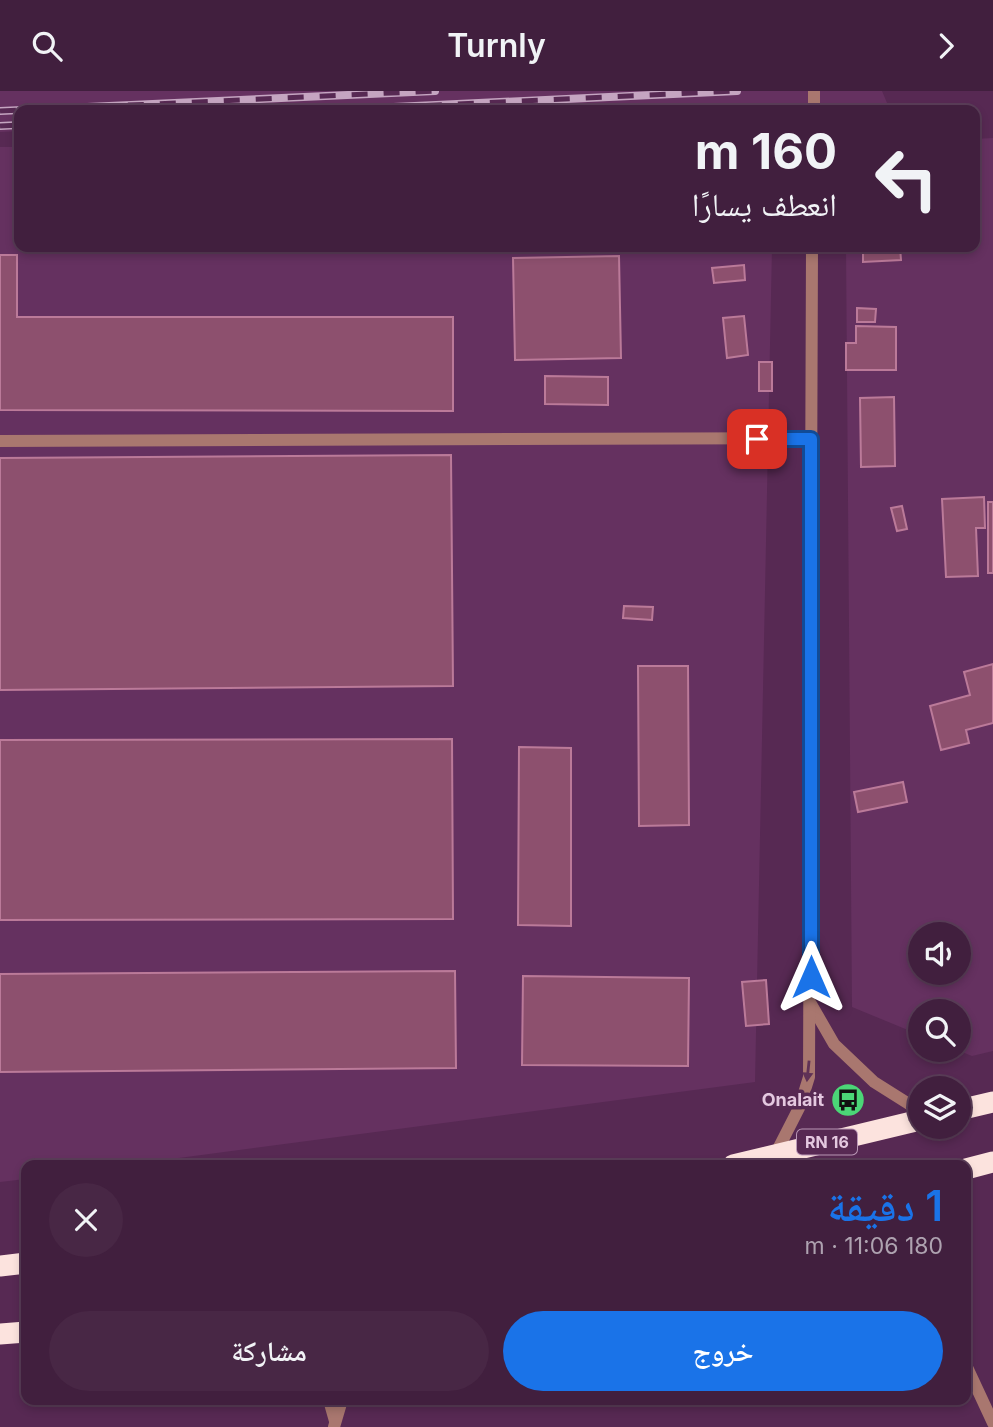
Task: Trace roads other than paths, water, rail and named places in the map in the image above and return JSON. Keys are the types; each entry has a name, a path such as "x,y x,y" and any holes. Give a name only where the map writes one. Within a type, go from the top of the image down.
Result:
{"highway":[{"path":"971,1107 993,1102"},
{"name":"RN 16","path":"754,1160 908,1123"},
{"path":"971,1167 993,1162"},
{"path":"0,1266 21,1264"},
{"path":"0,1334 21,1332"}],"street":[{"path":"775,1155 800,1106 809,1077 813,252"},
{"path":"0,441 811,439"},
{"path":"811,1003 834,1044 874,1083 908,1104"},
{"path":"971,1377 993,1423"},
{"path":"330,1405 335,1424"},
{"path":"335,1424 341,1405"}],"railway":[{"path":"130,105 435,91"},
{"path":"437,105 737,91"},
{"path":"0,111 14,110"},
{"path":"0,126 14,125"}],"place":[{"name":"Onalait","path":"848,1100"}]}
